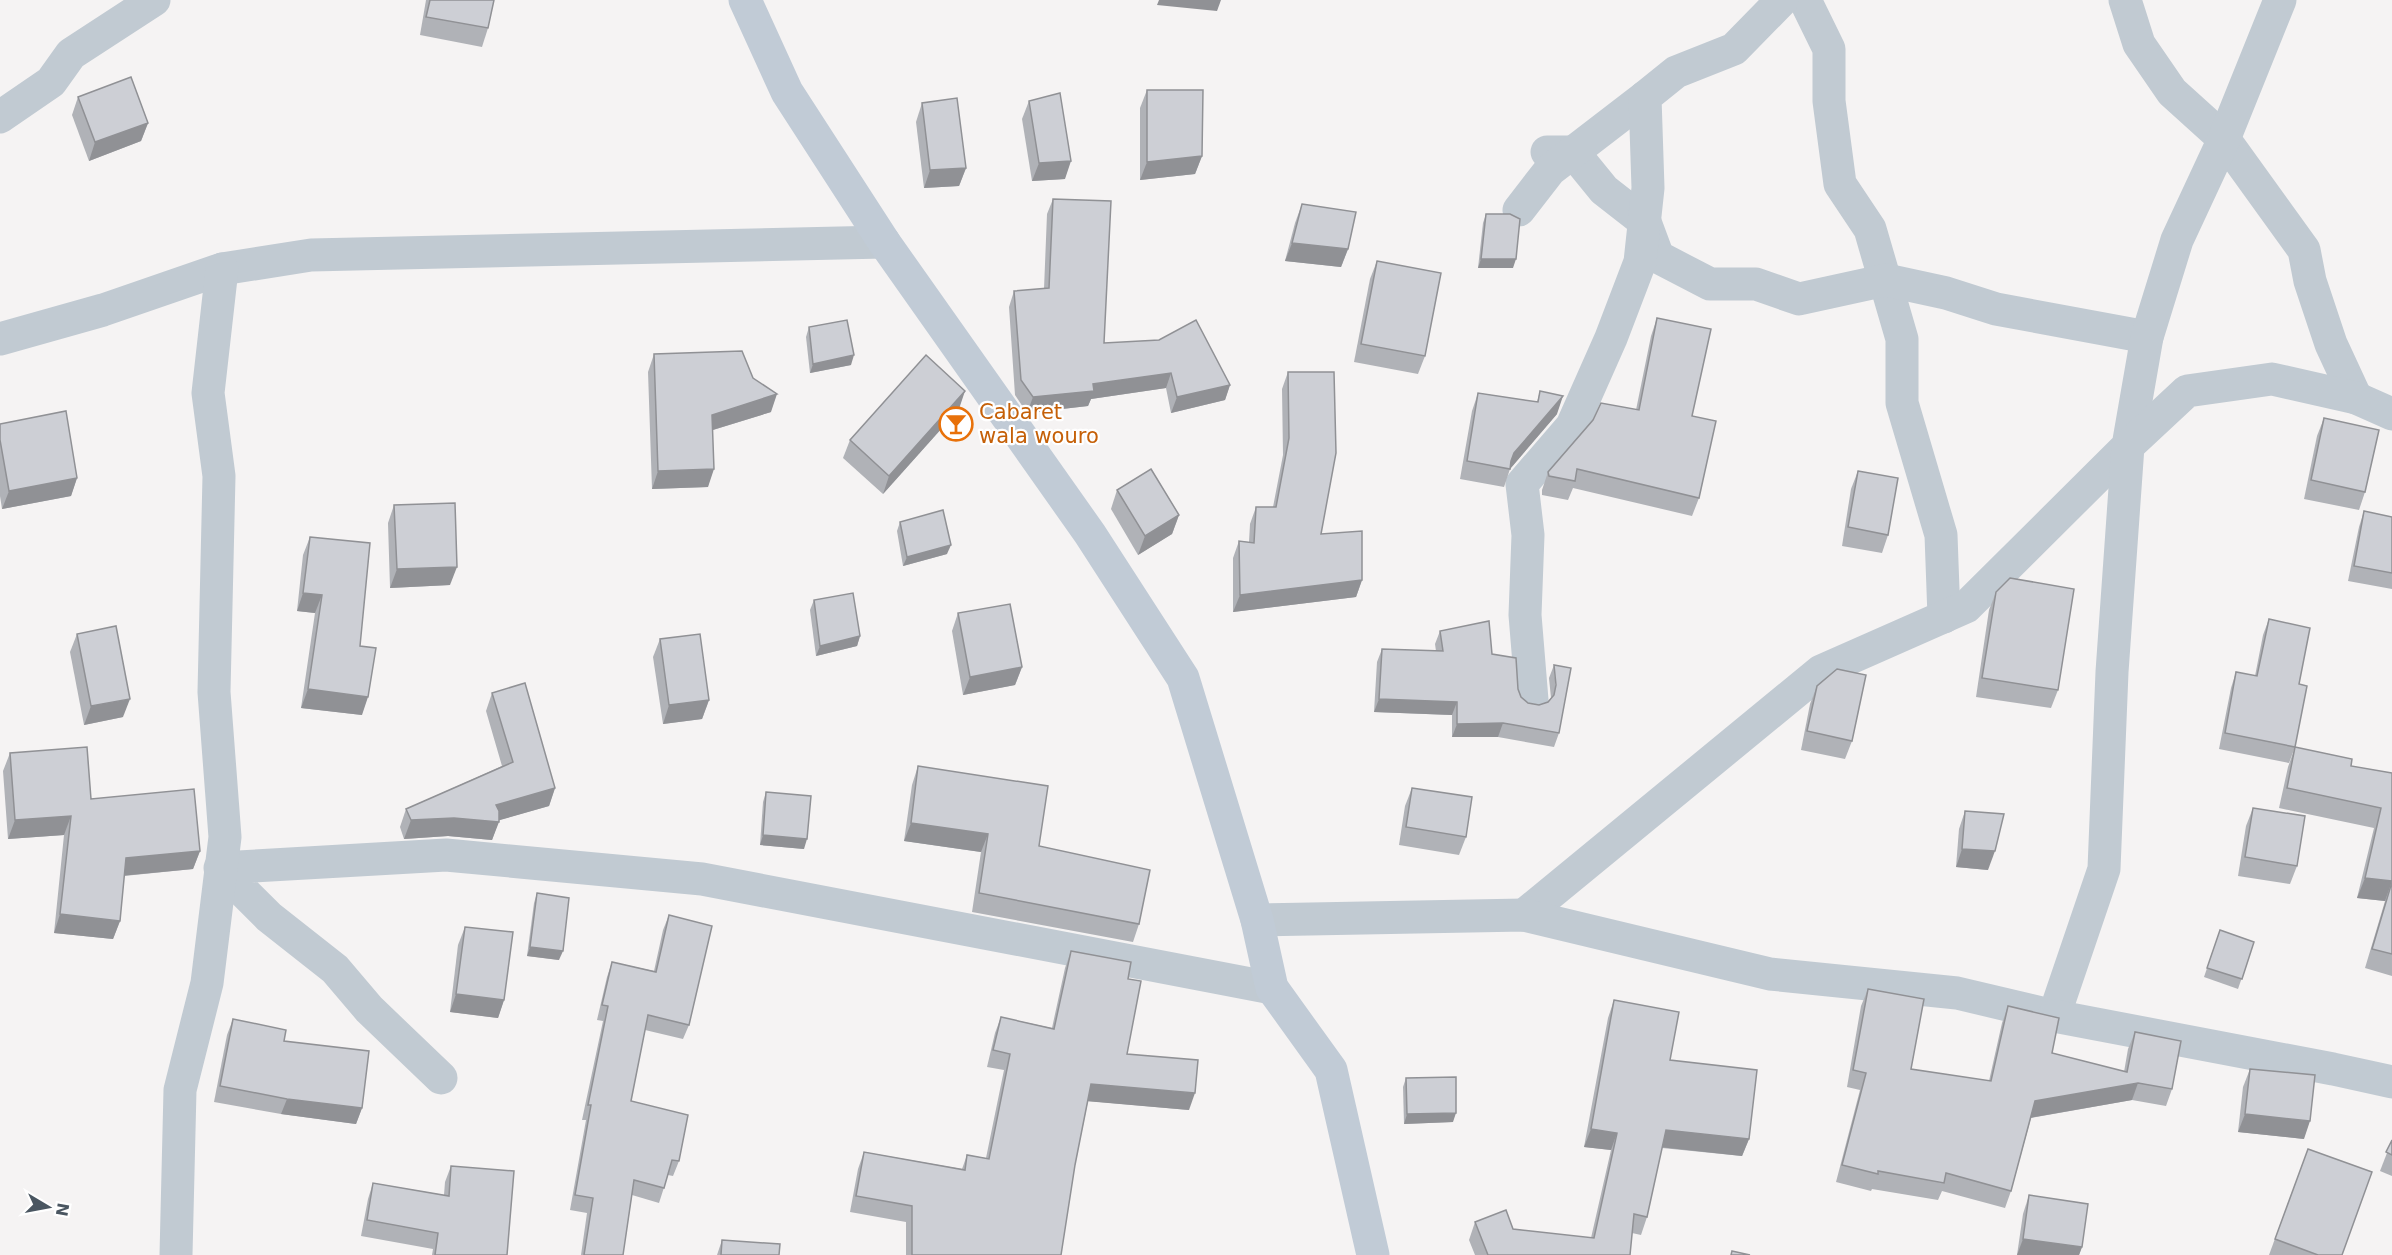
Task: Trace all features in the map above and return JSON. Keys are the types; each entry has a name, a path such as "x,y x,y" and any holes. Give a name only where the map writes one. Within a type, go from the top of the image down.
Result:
{"street":[{"path":"0,117 51,82 70,54 154,0"},
{"path":"745,0 787,92 884,243 1090,534 1183,678 1257,920 1272,988 1331,1070 1373,1255"},
{"path":"1519,210 1550,170 1560,152 1645,98 1676,72 1734,49 1782,0"},
{"path":"1805,0 1829,49 1829,101 1840,184 1870,229 1902,339 1902,403 1941,535 1944,617"},
{"path":"2125,0 2139,44 2172,92 2224,139 2304,250 2310,281 2331,344 2356,398"},
{"path":"2054,1016 2104,869 2112,672 2128,446 2147,337 2176,240 2224,139 2280,0"},
{"path":"1532,700 1525,615 1528,534 1522,484 1572,426 1611,338 1640,261 1648,188 1645,98"},
{"path":"1560,152 1645,222 1658,257 1710,284 1756,284 1799,299 1886,280 1947,293 1996,309 2147,337"},
{"path":"0,339 103,309 222,269 311,255 884,243"},
{"path":"176,1255 180,1090 207,983 225,837 214,692 219,476 208,393 222,269"},
{"path":"1524,915 1821,671 1966,608 2128,446 2187,391 2272,379 2356,398 2392,414"},
{"path":"220,868 446,855 702,879 1272,988"},
{"path":"220,868 269,917 335,969 369,1010 441,1078"},
{"path":"1257,920 1524,915 1770,974 1957,993 2054,1016 2392,1082"}],"building":[{"path":"430,0 494,0 488,28 426,17"},
{"path":"131,77 148,123 95,142 78,97"},
{"path":"1147,90 1203,90 1202,156 1147,162"},
{"path":"1060,93 1071,161 1039,163 1029,101"},
{"path":"957,98 966,168 930,170 922,103"},
{"path":"1053,199 1111,201 1104,343 1159,340 1196,320 1230,385 1177,397 1171,373 1093,384 1094,391 1033,397 1021,380 1014,291 1049,288"},
{"path":"1302,204 1356,212 1348,249 1292,243"},
{"path":"1486,214 1510,214 1520,219 1516,259 1481,259"},
{"path":"1377,261 1441,273 1425,356 1361,344"},
{"path":"1657,318 1711,329 1692,416 1716,421 1699,498 1577,469 1575,481 1549,476 1548,472 1593,420 1601,403 1639,410"},
{"path":"847,320 854,355 813,364 809,327"},
{"path":"742,351 753,378 777,394 712,415 714,469 658,471 654,354"},
{"path":"926,355 965,391 889,476 850,440"},
{"path":"1288,372 1334,372 1336,453 1321,534 1362,531 1362,580 1240,595 1239,541 1254,543 1256,507 1276,507 1289,438"},
{"path":"1540,391 1563,396 1514,453 1510,469 1467,461 1478,393 1538,402"},
{"path":"66,411 77,478 9,491 0,440 0,424"},
{"path":"2324,418 2379,430 2365,492 2311,480"},
{"path":"1151,469 1179,515 1145,536 1117,490"},
{"path":"1858,471 1898,478 1888,535 1848,527"},
{"path":"455,503 457,567 397,569 394,505"},
{"path":"943,510 951,545 907,557 900,522"},
{"path":"2364,511 2392,517 2392,573 2354,566"},
{"path":"310,537 370,543 360,646 376,648 368,697 308,689 322,595 303,593"},
{"path":"2010,578 2074,589 2058,690 1982,678 1996,592"},
{"path":"853,593 860,636 820,646 814,600"},
{"path":"1010,604 1022,667 970,677 958,613"},
{"path":"2269,619 2310,628 2299,684 2307,686 2295,747 2225,733 2236,672 2257,676"},
{"path":"1489,621 1492,654 1516,658 1518,689 1521,697 1528,703 1539,705 1548,702 1554,695 1556,685 1554,665 1571,668 1559,733 1503,723 1457,724 1457,702 1379,699 1382,649 1443,651 1440,631"},
{"path":"116,626 130,699 91,706 77,634"},
{"path":"700,634 709,700 669,705 660,639"},
{"path":"1837,669 1866,675 1852,741 1807,731 1817,686"},
{"path":"525,683 555,788 496,805 499,811 499,822 454,818 411,820 406,809 513,762 492,693"},
{"path":"87,747 91,799 194,789 200,851 126,858 120,921 60,914 71,816 15,820 10,753"},
{"path":"2295,747 2352,759 2351,766 2392,773 2392,881 2365,878 2381,808 2287,788"},
{"path":"918,766 1048,786 1039,846 1150,870 1139,924 979,893 988,834 911,823"},
{"path":"1412,788 1472,797 1466,837 1406,827"},
{"path":"766,792 811,796 807,839 763,835"},
{"path":"2253,808 2305,816 2297,866 2245,857"},
{"path":"1965,811 2004,814 1995,851 1962,849"},
{"path":"2392,882 2392,954 2372,949"},
{"path":"537,893 569,898 563,951 530,947"},
{"path":"669,915 712,926 689,1025 648,1015 631,1101 688,1115 679,1161 672,1160 664,1188 634,1180 623,1255 584,1255 593,1198 575,1195 591,1105 588,1105 608,1006 602,1005 612,962 656,972"},
{"path":"465,927 513,932 504,1000 456,994"},
{"path":"2220,930 2254,942 2242,979 2207,968"},
{"path":"1071,951 1131,962 1128,979 1141,981 1127,1054 1198,1060 1195,1093 1091,1084 1061,1255 912,1255 912,1206 856,1196 864,1152 965,1170 967,1155 989,1159 1010,1054 993,1050 1001,1017 1054,1029"},
{"path":"1868,989 1924,999 1911,1069 1991,1081 2008,1006 2059,1018 2052,1053 2127,1072 2135,1032 2181,1041 2172,1089 2138,1083 2035,1101 2011,1191 1946,1173 1944,1183 1878,1171 1878,1174 1842,1165 1866,1073 1853,1070"},
{"path":"1614,1000 1679,1012 1670,1060 1757,1070 1749,1139 1666,1130 1647,1217 1634,1214 1630,1255 1488,1255 1475,1222 1506,1210 1513,1229 1594,1238 1617,1133 1591,1129"},
{"path":"233,1019 286,1030 284,1041 369,1051 362,1108 287,1099 220,1086"},
{"path":"2250,1069 2315,1075 2310,1121 2245,1114"},
{"path":"1456,1077 1456,1113 1407,1114 1406,1078"},
{"path":"2392,1140 2392,1155 2386,1152"},
{"path":"2308,1149 2372,1172 2342,1255 2318,1255 2275,1239"},
{"path":"451,1166 514,1171 507,1255 435,1255 438,1233 367,1220 373,1183 449,1196"},
{"path":"2029,1195 2088,1204 2082,1247 2023,1239"},
{"path":"722,1240 780,1244 779,1255 721,1255"},
{"path":"1732,1251 1750,1255 1731,1255"}],"place":[{"name":"Cabaret wala wouro","path":"956,424"}]}
